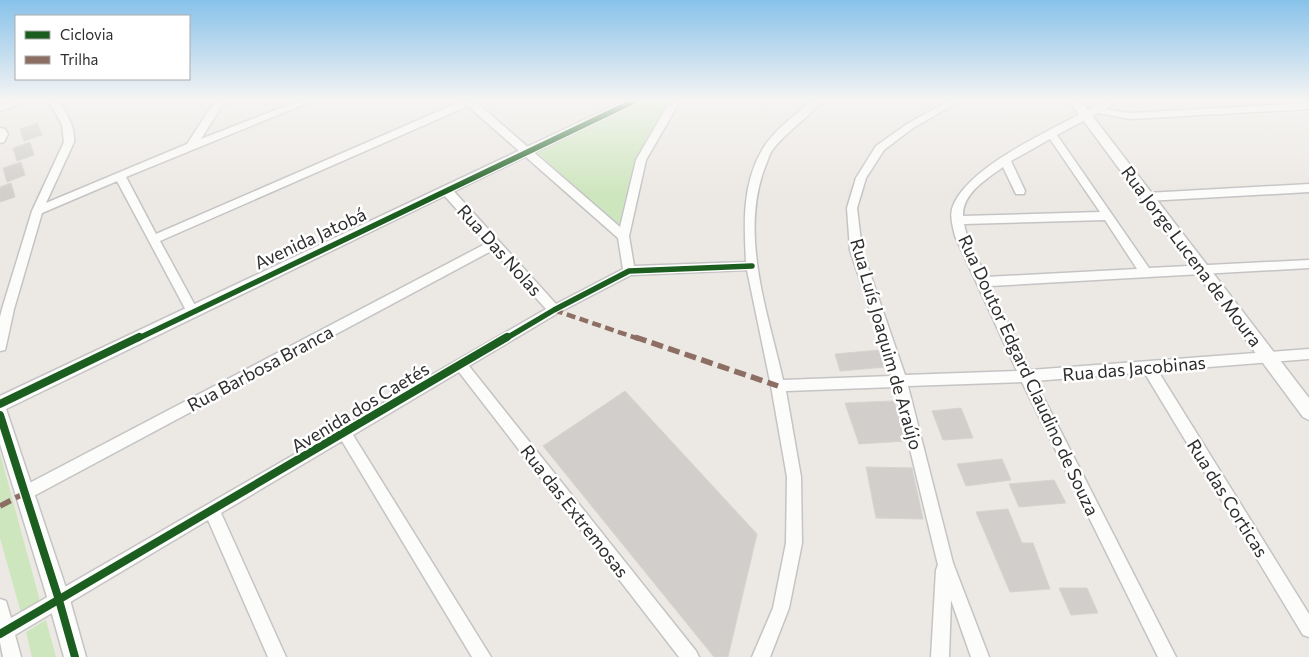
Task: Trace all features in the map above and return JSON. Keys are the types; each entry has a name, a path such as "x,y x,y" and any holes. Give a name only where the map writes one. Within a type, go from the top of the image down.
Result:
{"street":[{"path":"0,346 8,309 37,211 69,142 70,132"},
{"path":"191,146 200,132"},
{"path":"37,211 228,132"},
{"path":"153,240 399,132"},
{"path":"504,132 623,236"},
{"name":"Avenida Jatobá","path":"0,404 570,132"},
{"path":"629,270 623,236 641,160 656,132"},
{"path":"761,657 781,608 794,543 794,477 778,386 752,266 749,218 754,183 767,150 783,132"},
{"name":"Rua Luís Joaquim de Araújo","path":"902,132 880,148 861,178 852,208 856,250 900,381 945,563 980,657"},
{"name":"Rua Doutor Edgard Claudino de Souza","path":"1056,132 991,170 966,191 958,206 957,220 961,236 1026,376 1167,657"},
{"name":"Rua Jorge Lucena de Moura","path":"1103,132 1147,197 1309,412"},
{"path":"1052,134 1147,274"},
{"path":"1006,161 1020,191"},
{"path":"120,176 192,312"},
{"path":"1147,197 1309,188"},
{"name":"Rua Das Nolas","path":"446,190 554,310"},
{"path":"957,220 1107,216"},
{"name":"Rua Barbosa Branca","path":"25,493 494,244"},
{"path":"982,282 1309,264"},
{"name":"Avenida dos Caetés","path":"3,632 212,512 554,310 629,270 752,266"},
{"name":"Rua das Jacobinas","path":"778,386 1026,376 1309,354"},
{"name":"Rua das Extremosas","path":"461,365 690,657"},
{"name":"Rua das Corticas","path":"1148,367 1309,629"},
{"path":"0,415 59,600 75,657"},
{"path":"344,434 482,657"},
{"path":"212,512 277,657"},
{"path":"940,657 945,563"},
{"path":"0,607 3,632 12,657"}],"green space":[{"path":"579,132 650,132 633,168 620,223 617,224 537,152"},
{"path":"0,453 40,601 21,613 0,538"},
{"path":"46,620 56,657 32,657 26,632"}],"building":[{"path":"21,132 41,132 42,135 24,141"},
{"path":"30,142 34,155 17,161 13,148"},
{"path":"21,162 25,175 7,182 3,168"},
{"path":"11,183 15,197 0,202 0,187"},
{"path":"880,350 886,367 840,371 835,354"},
{"path":"625,391 757,534 728,657 714,657 543,446"},
{"path":"894,401 906,441 859,444 845,403"},
{"path":"961,408 973,438 943,440 932,411"},
{"path":"1002,459 1011,480 966,486 957,464"},
{"path":"866,467 912,468 923,519 876,518"},
{"path":"1054,480 1066,503 1019,507 1009,484"},
{"path":"1008,509 1022,543 1033,543 1050,589 1010,592 976,512"},
{"path":"1059,588 1087,588 1098,613 1071,615"}],"marked path":[{"path":"554,310 778,386"},
{"path":"0,506 25,493"}],"cycle path":[{"path":"0,404 570,132"},
{"path":"0,634 554,310 629,271 752,266"},
{"path":"0,415 59,600 75,657"}]}
